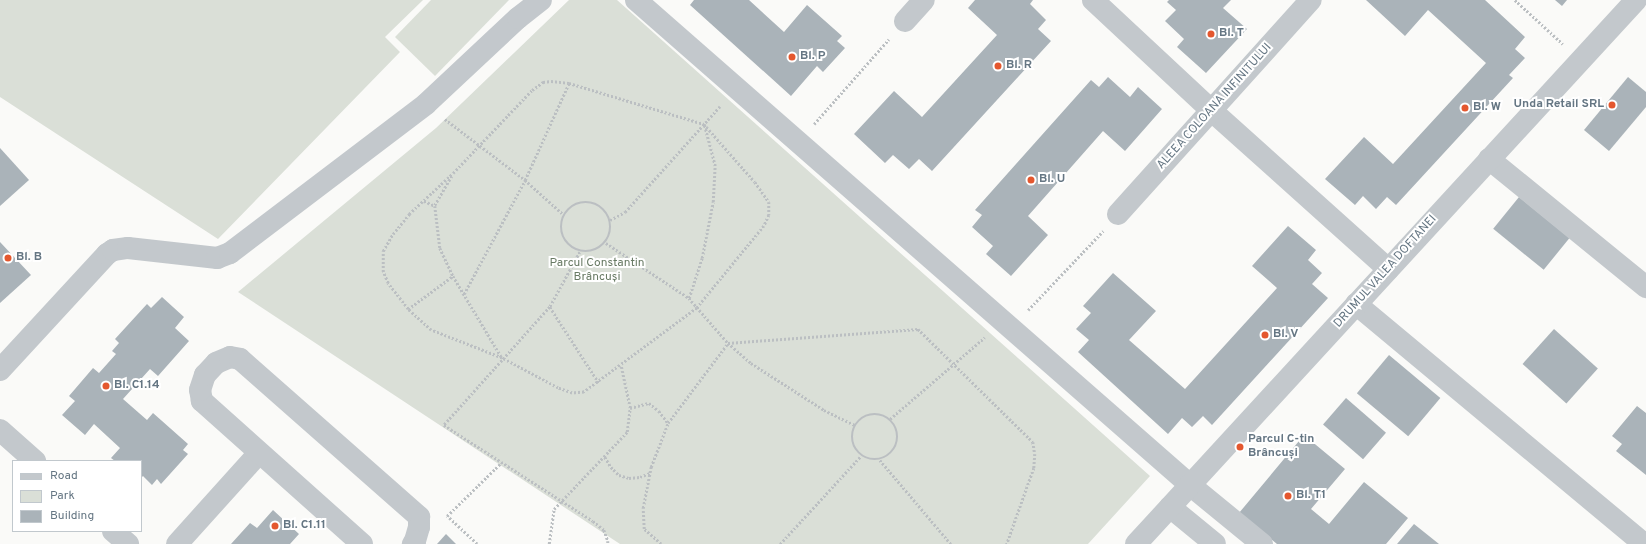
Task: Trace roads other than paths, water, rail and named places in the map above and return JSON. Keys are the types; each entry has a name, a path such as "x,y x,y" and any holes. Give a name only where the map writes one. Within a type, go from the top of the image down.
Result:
{"street":[{"path":"0,370 107,254 113,250 128,248 210,258 222,257 426,104 518,18 541,0"},
{"path":"636,0 1190,485 1262,544"},
{"path":"905,21 924,0"},
{"path":"1093,0 1212,111 1388,269"},
{"name":"ALEEA COLOANA INFINITULUI","path":"1118,214 1311,0"},
{"name":"DRUMUL VALEA DOFTANEI","path":"1136,544 1636,0"},
{"path":"1489,159 1646,287"},
{"path":"1356,304 1644,544"},
{"path":"362,544 202,401 200,390 204,375 216,363 230,357 240,359 419,517 419,528 413,544"},
{"path":"0,430 34,460"},
{"path":"177,544 260,453"},
{"path":"1170,507 1215,544"},
{"path":"114,532 128,544"}],"place":[{"name":"Bl. T","path":"1211,34"},
{"name":"Bl. P","path":"792,57"},
{"name":"Bl. R","path":"998,66"},
{"name":"Unda Retail SRL","path":"1612,105"},
{"name":"Bl. W","path":"1465,108"},
{"name":"Bl. U","path":"1031,180"},
{"name":"Bl. B","path":"8,258"},
{"name":"Bl. V","path":"1265,335"},
{"name":"Bl. C1.14","path":"106,386"},
{"name":"Parcul C-tin Brâncuși","path":"1240,447"},
{"name":"Bl. T1","path":"1288,496"},
{"name":"Bl. C1.11","path":"275,526"}],"park label":[{"name":"Parcul Constantin Brâncuși","path":"597,271"}]}
